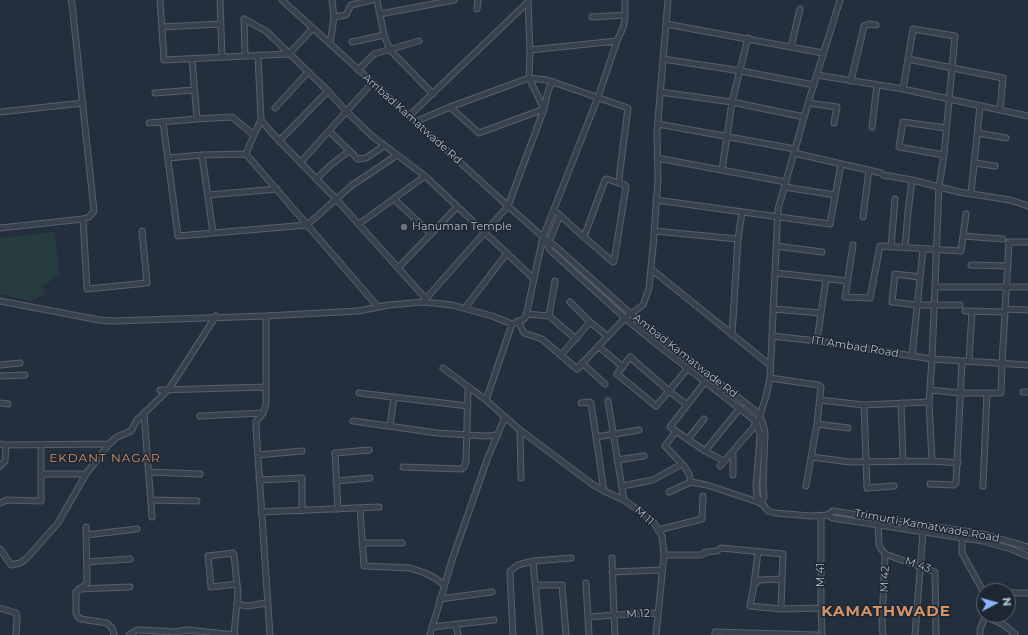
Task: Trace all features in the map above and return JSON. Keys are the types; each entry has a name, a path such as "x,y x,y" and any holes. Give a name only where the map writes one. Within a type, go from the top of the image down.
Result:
{"street":[{"path":"0,228 83,219 89,217 94,211 71,0"},
{"path":"160,0 164,60 289,54 313,28"},
{"path":"220,0 222,57"},
{"name":"Ambad Kamatwade Rd","path":"282,0 542,237 630,313 760,416"},
{"path":"330,44 334,17 332,0"},
{"path":"334,17 346,15 351,6 372,0"},
{"path":"377,0 384,35 390,50 433,94"},
{"path":"380,14 454,0"},
{"path":"478,0 478,9"},
{"path":"486,400 512,324 524,319 526,314 542,237 598,97 617,41 623,28 626,0"},
{"path":"518,321 524,333 542,340 577,369 630,313 643,305 649,288 651,269 656,200 660,92 668,0"},
{"path":"528,1 530,50 529,78 544,109"},
{"path":"410,116 528,1"},
{"path":"720,466 757,424 766,396 770,378 778,210 808,102 839,1"},
{"path":"791,47 800,9"},
{"path":"592,17 625,15"},
{"path":"245,56 244,19 266,31 328,91 346,111 384,146 425,176 534,279"},
{"path":"162,27 221,24"},
{"path":"666,24 824,53"},
{"path":"852,81 864,26 869,24 876,25"},
{"path":"903,89 913,28 955,36 944,155 939,186 935,305 929,402 932,461"},
{"path":"352,42 384,35"},
{"path":"722,170 732,102 741,71 748,38"},
{"path":"358,70 374,54 419,41"},
{"path":"530,50 617,41"},
{"path":"246,154 261,120 258,55"},
{"path":"192,58 197,119"},
{"path":"663,59 741,71 814,85"},
{"path":"908,59 1003,78 1000,110"},
{"path":"275,108 308,72"},
{"path":"817,75 903,89 1028,116"},
{"path":"416,122 450,107 529,78 554,82 628,108 619,183"},
{"path":"425,301 508,206 544,109 548,90 554,82"},
{"path":"300,163 372,83"},
{"path":"872,127 877,85"},
{"path":"155,93 194,90"},
{"path":"279,141 328,91"},
{"path":"660,92 732,102 804,117"},
{"path":"808,102 837,107 834,123"},
{"path":"0,112 83,103"},
{"path":"971,194 980,106"},
{"path":"450,107 479,133 544,109"},
{"path":"149,123 232,117 254,135"},
{"path":"261,120 279,141 359,224 425,301"},
{"path":"163,122 178,236 307,224 351,186 398,155"},
{"path":"944,155 899,148 903,122 946,128"},
{"path":"658,124 795,151 882,174 971,194 1010,200 1028,206"},
{"path":"329,131 358,159 363,159 384,146"},
{"path":"978,133 1006,138"},
{"path":"316,179 332,164 350,151"},
{"path":"168,158 202,155 246,154 277,188 378,308"},
{"path":"202,155 213,233"},
{"path":"657,158 722,170 835,195"},
{"path":"975,163 995,166"},
{"path":"656,200 830,224 841,164"},
{"path":"863,217 868,170"},
{"path":"359,224 425,176"},
{"path":"554,210 584,237 614,262 625,185 607,179 605,180 584,237"},
{"path":"905,247 912,180"},
{"path":"208,195 277,188"},
{"path":"394,199 431,234"},
{"path":"891,247 895,199"},
{"path":"398,268 457,206"},
{"path":"732,335 738,239 742,212"},
{"path":"853,245 845,297 870,298 880,246 961,251 966,214"},
{"path":"549,242 560,215"},
{"path":"83,219 87,289 147,283 142,231"},
{"path":"654,231 738,239"},
{"path":"963,236 1003,239"},
{"name":"Ambad Kamatwade Rd","path":"542,237 550,250 625,318 740,408 757,424"},
{"path":"930,390 960,393 1001,393 1009,242 1028,242"},
{"path":"776,246 822,252"},
{"path":"912,356 923,249"},
{"path":"465,308 507,253"},
{"path":"971,265 1008,266"},
{"path":"651,269 770,365"},
{"path":"776,273 848,281"},
{"path":"920,277 895,274 892,302 918,305 960,305"},
{"path":"817,341 826,279"},
{"path":"549,316 555,281"},
{"path":"935,288 1028,287"},
{"path":"0,301 106,320 216,316 266,316 358,311 389,305 425,301 445,303 465,308 512,324"},
{"path":"570,302 607,336"},
{"path":"773,309 821,313"},
{"path":"965,311 1028,310"},
{"path":"969,362 972,311"},
{"path":"526,314 549,316 576,339"},
{"path":"0,549 11,564 20,563 26,559 58,523 86,474 109,444 117,437 131,431 135,422 170,389 216,316"},
{"path":"266,316 266,404 263,413 256,422 270,635"},
{"path":"561,355 590,322"},
{"name":"ITI Ambad Road","path":"772,336 817,341 932,359 1028,366"},
{"path":"598,346 623,367"},
{"path":"687,405 669,390 630,357 617,374 656,406 669,390 688,368"},
{"path":"930,484 955,485 956,483 962,362"},
{"path":"0,365 20,363"},
{"path":"582,363 605,384"},
{"path":"443,368 486,400 520,430 592,484 624,500"},
{"path":"0,376 25,375"},
{"path":"770,378 820,386 821,389 817,424 806,486"},
{"path":"705,382 670,427 705,451 724,461"},
{"path":"160,390 266,387"},
{"path":"403,467 462,468 466,462 468,387"},
{"path":"360,393 468,406"},
{"path":"983,486 987,393"},
{"path":"390,426 394,397"},
{"path":"820,400 864,404 929,402"},
{"name":"M 11","path":"608,401 624,500 645,514 654,523 662,536 664,555 656,634"},
{"path":"581,403 591,402 604,491"},
{"path":"0,403 8,404"},
{"path":"901,403 903,460"},
{"path":"864,404 867,488 894,486"},
{"path":"705,451 740,408"},
{"path":"144,413 152,517"},
{"path":"200,416 263,413"},
{"path":"760,416 764,426 756,487 757,498 768,510 775,513 810,516 824,515 878,526 962,538 998,545 1028,556"},
{"path":"430,635 444,585 488,457 505,417"},
{"path":"688,439 704,418"},
{"path":"353,421 426,432 485,436 498,435"},
{"path":"757,424 763,437"},
{"path":"817,424 848,428"},
{"path":"520,430 521,478"},
{"path":"596,436 639,430"},
{"path":"676,431 665,446 682,464 689,474 691,482"},
{"path":"0,466 5,461 3,445 109,444"},
{"path":"0,503 8,500 41,501 41,445"},
{"path":"338,509 335,453 369,450"},
{"path":"258,455 302,451"},
{"path":"733,452 733,475"},
{"path":"617,460 644,456"},
{"path":"811,457 850,462 903,460 958,463"},
{"path":"622,486 653,480 682,464"},
{"path":"149,472 200,474"},
{"path":"42,474 86,474"},
{"path":"259,480 302,478 302,511"},
{"path":"336,481 370,478"},
{"path":"669,492 691,482 707,485 762,504"},
{"path":"658,530 702,519 703,496"},
{"path":"151,500 197,502"},
{"path":"261,512 379,507"},
{"path":"360,508 364,566 410,568 435,578 444,585"},
{"name":"Trimurti-Kamatwade Road","path":"824,515 833,511 983,534 1028,547"},
{"name":"M 41","path":"822,635 821,608 824,515"},
{"name":"M 42","path":"878,526 879,544 885,554 882,624 883,635"},
{"path":"86,527 87,583 78,589 76,594 77,616 107,623 112,628 114,635"},
{"path":"86,535 137,529"},
{"path":"915,635 923,532"},
{"path":"962,538 962,553 979,583"},
{"path":"362,543 402,544"},
{"path":"664,555 701,555 706,552 718,551 721,548 783,554 781,609"},
{"path":"758,552 750,606 781,609 821,608"},
{"path":"129,635 140,630 174,633 188,630 235,635 237,584 233,554 208,556 211,587 237,584"},
{"name":"M 43","path":"885,554 920,565 935,572 936,635"},
{"path":"513,635 510,571 518,565 534,561 571,558"},
{"path":"588,617 614,615 612,558"},
{"path":"87,562 130,559"},
{"path":"534,561 540,635"},
{"path":"612,572 662,570"},
{"path":"754,585 759,580 782,579"},
{"path":"586,583 589,635"},
{"path":"536,585 562,585 566,635"},
{"path":"78,589 130,587"},
{"path":"440,599 492,592"},
{"path":"1016,593 1028,593"},
{"path":"237,604 247,606 267,603"},
{"path":"0,608 16,613 16,635"},
{"name":"M 12","path":"615,635 614,615 658,613"},
{"path":"432,627 494,620"},
{"path":"980,635 982,623"},
{"path":"1000,623 1014,635"},
{"path":"456,624 458,635"},
{"path":"715,635 715,632 817,635"},
{"path":"656,634 662,635"}],"green space":[{"path":"54,232 60,275 42,286 45,294 32,301 0,294 0,238"}],"place":[{"name":"Hanuman Temple","path":"404,227"}],"district":[{"name":"EKDANT NAGAR","path":"105,458"},
{"name":"KAMATHWADE","path":"886,612"}]}
